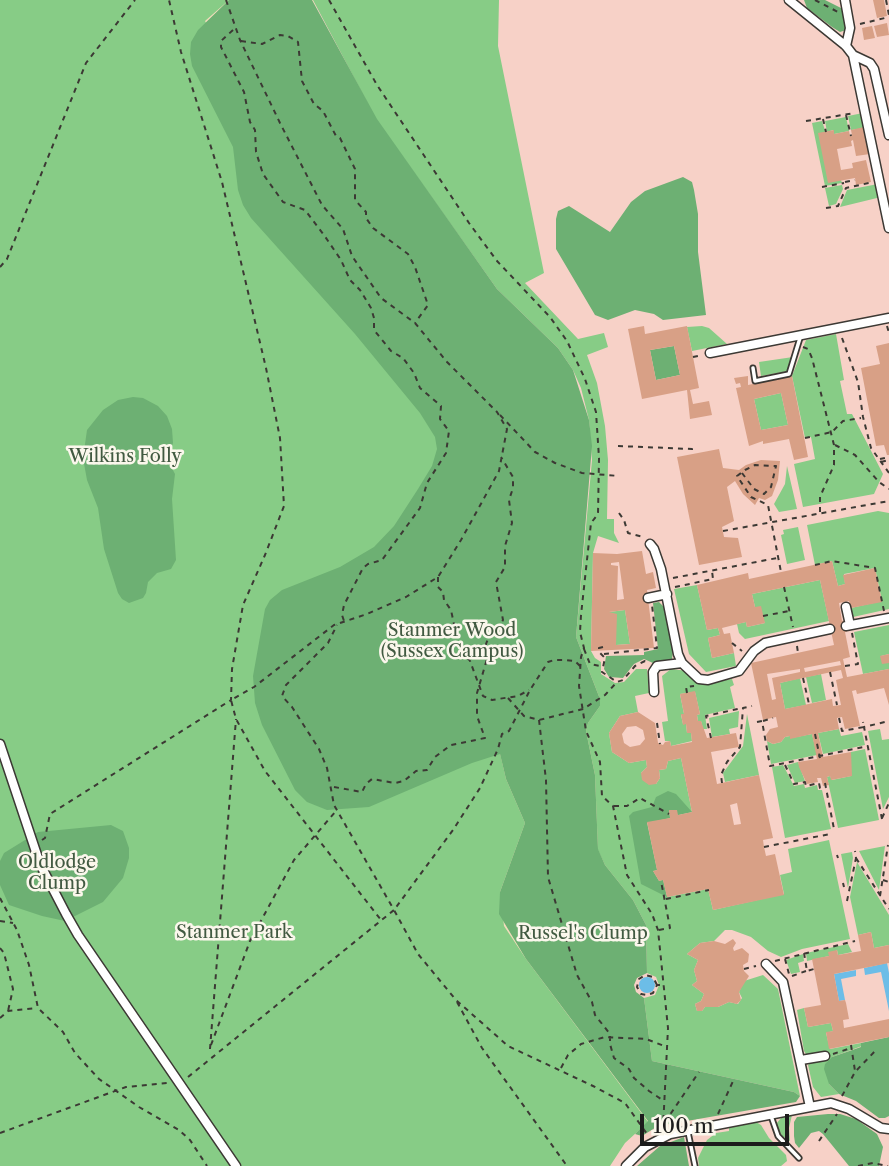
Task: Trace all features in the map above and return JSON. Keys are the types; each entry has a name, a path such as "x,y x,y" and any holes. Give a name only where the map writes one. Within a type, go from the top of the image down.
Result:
{"street":[{"path":"789,0 846,46 853,55 889,228"},
{"path":"845,0 850,34 846,46"},
{"path":"853,55 870,63 874,69 889,135"},
{"path":"707,354 800,341 843,327 889,318"},
{"path":"649,541 664,580 678,654 682,663 703,680 727,675 743,668 761,645 830,629"},
{"path":"650,597 666,592"},
{"path":"846,607 850,629 887,618"},
{"path":"654,692 653,672 657,666 682,663"},
{"path":"0,744 46,876 78,935 236,1166"},
{"path":"766,964 783,982 810,1107"},
{"path":"801,1060 825,1056"},
{"path":"626,1166 662,1136 831,1103 841,1105 881,1128 889,1129"}],"lane":[{"path":"752,368 755,381 789,374 800,341"},
{"path":"770,1115 778,1136 799,1158"},
{"path":"688,1130 695,1166"}],"path":[{"path":"0,267 7,259 86,63 135,0"},
{"path":"169,0 181,52 222,182 280,438 284,506 243,604 232,669 231,700 236,719 265,771 381,920"},
{"path":"226,0 240,40 321,205 343,229 352,256 381,298 415,323 447,362 535,452 582,473 619,475"},
{"path":"329,0 377,85 469,223 497,261 550,317 567,341 585,379 596,412 599,475 598,514 591,523 580,632 590,664 601,666"},
{"path":"815,0 849,19"},
{"path":"861,23 889,16 886,0"},
{"path":"235,28 221,41 221,47 244,92 263,174 283,202 305,209 324,235 341,260 349,280 360,290 371,308 373,330 391,351 403,358 414,373 420,388 441,406 440,419 449,431 446,453 427,483 420,509 382,560 363,568 344,605 344,621"},
{"path":"240,40 262,44 280,35 298,42 302,81 314,104 323,111 336,136 340,138 355,169 355,200 366,212 366,218 373,228 403,250 413,261 428,305 415,323"},
{"path":"806,121 860,112"},
{"path":"846,114 851,136"},
{"path":"823,118 826,132"},
{"path":"822,187 853,179 854,187"},
{"path":"826,208 838,206 845,188 844,182"},
{"path":"845,188 872,183"},
{"path":"843,327 841,334 858,382 871,448 889,473"},
{"path":"800,341 812,358 834,444 834,465 820,497 820,514"},
{"path":"693,356 707,354"},
{"path":"34,846 45,838 50,814 254,687 337,624 406,597 438,577 499,471 507,429 497,412"},
{"path":"804,438 832,432 843,421 863,417"},
{"path":"834,444 855,454 879,482 889,489"},
{"path":"618,446 692,449 692,454"},
{"path":"332,787 362,792 372,779 395,783 404,781 416,771 427,770 435,757 451,746 485,738 477,716 479,686 486,659 486,644 489,636 499,628 503,620 496,582 505,567 505,546 512,523 509,500 513,477 500,456"},
{"path":"880,460 889,458"},
{"path":"742,473 754,489 764,494 771,487 776,466 755,465 737,476 751,497 768,505 781,572"},
{"path":"723,531 889,501"},
{"path":"619,513 628,533 649,541"},
{"path":"664,580 778,558"},
{"path":"815,565 832,561 875,568 887,618"},
{"path":"666,592 713,579 711,570"},
{"path":"438,577 438,587 443,592 455,629 454,640 470,661 483,696 492,700 518,696 530,690"},
{"path":"784,587 798,653"},
{"path":"603,647 599,648 599,652 604,654 657,648 650,597"},
{"path":"763,616 789,611"},
{"path":"337,624 328,643 286,685 282,696 319,749 338,810 418,954 456,1000 482,1048 567,1166"},
{"path":"845,666 858,664 850,629"},
{"path":"732,643 740,649"},
{"path":"584,648 579,686 586,731 600,762 602,796 613,806 627,875 648,905 658,930 665,985 668,1047 662,1136"},
{"path":"643,651 645,661"},
{"path":"604,654 602,672 617,682"},
{"path":"0,1133 115,1091 147,1084 181,1083 394,910 453,830 480,788 498,749 502,733 509,731 548,662 564,660 581,666"},
{"path":"507,697 524,716 539,720 583,709 606,695 635,666 645,661 657,666"},
{"path":"830,672 837,705"},
{"path":"803,678 809,704"},
{"path":"710,738 706,716 752,706"},
{"path":"722,783 721,775 727,762 740,747 743,708"},
{"path":"757,722 773,718"},
{"path":"839,718 842,731 889,721"},
{"path":"209,1060 236,719"},
{"path":"539,720 546,780 547,857 552,892 576,975 592,1002 595,1015 610,1034 614,1058 629,1069 634,1078 649,1091 665,1102"},
{"path":"762,721 770,766 868,747"},
{"path":"863,722 882,819 889,803"},
{"path":"657,723 660,744"},
{"path":"815,734 820,757"},
{"path":"783,764 794,785 805,782 806,786 819,783 820,788 826,787"},
{"path":"825,783 834,829"},
{"path":"613,806 627,806 640,798 669,814"},
{"path":"210,1049 250,941 294,860 338,810"},
{"path":"764,847 830,834"},
{"path":"880,896 888,845"},
{"path":"847,901 855,851"},
{"path":"856,858 889,909"},
{"path":"882,879 889,881"},
{"path":"658,930 670,928 661,881"},
{"path":"664,900 709,890"},
{"path":"0,898 29,965 38,1008 62,1032 84,1064 99,1079 179,1130 190,1140 207,1166"},
{"path":"0,922 13,923"},
{"path":"744,969 855,941"},
{"path":"0,948 4,953 13,989 8,1011"},
{"path":"804,952 807,971"},
{"path":"784,958 791,976 814,969"},
{"path":"645,975 653,977 657,985 653,993 648,995 642,994 637,987 639,979 645,975"},
{"path":"657,985 665,985"},
{"path":"456,1000 508,1046 625,1103 652,1142"},
{"path":"0,1018 8,1011 38,1008"},
{"path":"560,1070 569,1055 581,1044 610,1037 646,1039 668,1047"},
{"path":"825,1056 851,1047 855,1072"},
{"path":"842,1098 855,1072 876,1050"},
{"path":"664,1123 699,1072"},
{"path":"716,1118 734,1079"},
{"path":"819,1141 840,1110"},
{"path":"858,1166 873,1163 887,1166 889,1161"}],"shaded area":[{"path":"313,0 889,0 889,1166 610,1166 625,1143 648,1122 652,1061 644,998 636,992 634,985 637,978 647,972 598,690"}],"green space":[{"name":"Stanmer Park","path":"0,0 229,0 205,21 460,475 468,618 506,779 525,823 500,892 504,926 648,1122 625,1143 610,1166 0,1166"},
{"name":"Stanmer Wood (Sussex Campus)","path":"229,0 312,0 377,119 497,289 558,348 573,370 589,420 592,446 576,637 600,699 600,706 588,723 586,731 595,775 598,849 605,865 633,900 646,925 647,973 637,978 634,985 636,992 644,998 652,1061 794,1092 800,1096 796,1102 658,1126 642,1136 635,1134 648,1121 526,959 499,914 500,892 525,823 506,779 500,754 472,763 369,807 327,810 307,802 295,790 262,725 255,703 253,676 265,609 270,600 282,590 340,567 374,547 394,526 418,489 432,466 437,449 435,437 420,413 355,334 251,218 243,205 238,190 233,147 192,66 190,54 191,42 198,30"},
{"path":"313,0 499,0 498,46 544,273 525,283 578,339 604,333 608,347 587,355 597,383 605,426 608,460 607,519 614,519 614,533 619,543 598,536 593,553 591,651 601,662 601,674 615,683 624,682 636,669 647,669 649,693 635,696 638,712 620,716 609,733 612,752 629,763 646,760 647,767 641,773 656,784 660,778 659,770 666,769 668,761 681,758 692,812 678,815 669,810 670,818 647,823 657,870 653,871 659,881 663,880 667,897 708,889 713,910 784,894 780,875 792,872 788,849 829,840 850,939 802,949 781,957 768,951 751,937 725,930 714,941 700,943 687,954 698,960 694,970 697,981 692,985 704,994 701,1001 695,1004 697,1011 729,1002 738,1004 742,998 739,992 744,981 763,975 778,989 800,1096 794,1092 652,1061 644,998 655,995 659,985 656,977 647,973 646,925 633,900 605,865 598,850 595,775 586,731 588,723 600,706 600,699 576,637 592,460 589,420 581,388 558,348 497,289 376,119"},
{"path":"804,0 825,0 841,8 846,13 846,30 840,32 832,27 807,8"},
{"path":"863,113 866,128 851,130 848,116"},
{"path":"846,117 849,131 834,134 833,130 827,132 825,121"},
{"path":"822,121 842,183 825,186 812,123"},
{"path":"683,177 692,182 698,214 698,252 706,315 663,320 654,314 635,310 608,320 595,315 556,249 558,211 569,206 610,232 631,202 645,191"},
{"path":"878,184 880,194 877,198 840,207 847,190"},
{"path":"842,185 843,189 836,204 829,206 825,188"},
{"path":"687,327 709,328 727,344 692,351"},
{"path":"836,334 844,380 840,381 847,414 852,414 883,474 874,494 803,507 794,464 815,459 811,437 805,438 792,376 806,340"},
{"path":"674,346 680,375 656,380 650,350"},
{"path":"793,357 788,371 761,376 759,362"},
{"path":"781,393 788,425 761,430 754,399"},
{"name":"Wilkins Folly","path":"143,398 158,406 167,416 172,429 173,443 167,459 175,474 172,499 176,560 171,569 157,573 148,582 143,598 129,603 118,593 104,549 98,508 87,480 83,458 87,430 103,410 118,400"},
{"path":"787,466 797,509 779,512 774,504 785,484"},
{"path":"878,511 889,513 889,609 853,617 851,608 882,601 875,568 844,574 845,584 838,586 832,561 815,565 807,525"},
{"path":"798,527 805,560 787,564 781,535 784,534 783,530"},
{"path":"820,580 829,621 745,639 739,633 737,624 746,622 747,627 765,623 755,607 752,594"},
{"path":"697,585 707,630 718,628 720,635 708,638 712,658 734,653 736,666 706,672 689,654 674,589"},
{"path":"659,602 665,608 672,659 653,663 644,659 634,664 623,678 609,677 604,669 606,656 644,655 644,652 658,649 653,603"},
{"path":"625,610 630,644 616,645 609,612"},
{"path":"889,625 889,654 881,656 889,663 889,669 863,674 854,632"},
{"path":"671,669 688,671 703,684 732,679 734,685 730,687 735,708 705,715 707,729 703,729 701,721 698,721 697,715 700,714 695,692 680,694 683,724 686,724 687,733 691,733 692,741 671,746 670,741 665,741 662,722 668,721 662,676"},
{"path":"821,674 826,700 812,703 806,677"},
{"path":"800,678 806,705 785,709 780,683"},
{"path":"739,711 738,727 729,729 730,734 712,737 709,718"},
{"path":"747,714 759,775 725,782 723,773 743,746"},
{"path":"839,729 841,736 862,732 865,745 823,754 818,733"},
{"path":"880,729 882,740 889,739 889,797 883,809 868,731"},
{"path":"812,734 817,755 771,764 767,741 773,744 781,742 785,737"},
{"path":"865,749 879,820 838,828 827,777 830,776 832,780 851,776 851,752"},
{"path":"798,762 805,781 795,783 787,765"},
{"path":"783,765 794,786 804,784 805,788 817,785 818,790 822,790 831,829 785,838 772,767"},
{"path":"668,791 676,794 692,812 678,815 669,810 670,818 647,823 657,870 653,871 659,881 663,880 667,897 641,884 629,816 633,812 652,807 656,797"},
{"name":"Oldlodge Clump","path":"111,825 123,831 129,848 129,858 123,878 103,902 65,921 9,905 0,885 0,861 4,853 38,832"},
{"path":"885,846 879,890 859,851"},
{"path":"852,852 853,858 848,888 841,854"},
{"path":"857,862 889,915 889,945 874,948 871,932 858,935 850,897"},
{"path":"848,944 852,952 838,955 837,950 829,956 807,961 806,953"},
{"path":"803,954 804,961 798,963 800,972 791,974 786,960"},
{"path":"804,1008 808,1027 831,1023 833,1031 826,1033 830,1049 861,1043 862,1046 832,1057 829,1084 839,1094 821,1097 813,1087 808,1065 811,1062 804,1051 797,1010"},
{"path":"889,1037 889,1116 879,1118 856,1101 839,1094 829,1084 824,1069 832,1057 861,1047 861,1043"},
{"path":"840,1114 856,1119 877,1134 883,1147 879,1166 849,1166 819,1131 811,1133 799,1148 794,1136 794,1122 797,1117"},
{"path":"792,1115 790,1141 782,1136 776,1124 782,1117"},
{"path":"756,1122 786,1155 787,1161 781,1166 699,1166 698,1158 707,1140 716,1133"},
{"path":"684,1137 689,1166 637,1166 660,1146"}],"water":[{"path":"887,963 889,1011 881,972 865,975 864,968"},
{"path":"856,970 856,976 841,979 845,1000 839,1001 834,974"},
{"path":"647,977 655,985 647,993 639,985"}],"building":[{"path":"873,0 884,0 887,16 877,18"},
{"path":"887,23 889,35 877,37 874,26"},
{"path":"872,26 875,38 864,40 862,28"},
{"path":"864,127 870,154 856,156 853,140 852,146 837,149 841,170 853,168 852,163 866,160 871,182 856,185 855,178 828,183 818,133 849,131 850,136 851,130"},
{"path":"644,326 645,334 687,326 699,388 690,390 693,404 709,401 712,415 690,419 687,390 642,399 628,329","holes":["674,346 680,375 656,380 650,350"]},
{"path":"889,343 887,455 884,445 876,446 861,368 880,364 876,346"},
{"path":"748,376 748,385 792,376 808,457 794,460 789,439 763,444 763,441 749,446 736,388 741,387 740,383 736,384 734,378","holes":["781,393 788,425 761,430 754,399"]},
{"path":"719,449 723,468 739,470 761,460 780,461 778,480 772,496 765,500 759,498 755,505 743,494 735,481 727,487 734,521 722,527 724,537 738,538 742,557 699,565 677,457"},
{"path":"642,551 646,574 653,572 656,588 647,590 654,648 591,651 593,553","holes":["619,562 624,599 617,600 618,566 611,563","625,610 630,644 616,645 617,614 609,612"]},
{"path":"832,561 838,586 845,584 843,575 875,568 882,602 851,608 849,601 839,603 842,621 845,620 850,657 843,659 847,677 889,669 889,705 884,688 857,694 856,690 852,691 860,726 845,729 842,717 837,718 839,729 818,733 823,757 851,752 852,776 831,780 830,776 827,777 829,785 823,786 821,778 817,778 818,782 807,784 798,762 817,759 812,734 790,739 790,736 785,737 781,742 773,744 767,741 766,735 770,729 778,727 776,717 763,720 751,663 834,645 820,580 752,594 755,607 761,606 765,623 747,627 746,622 722,628 724,634 730,633 734,653 712,658 708,638 720,635 718,628 707,630 697,585 748,573 749,579","holes":["840,661 841,665 805,672 804,668","800,669 800,672 772,678 776,699 772,700 767,674","841,670 843,678 836,680 841,705 833,706 832,699 785,709 780,683"]},
{"path":"889,654 889,663 882,664 880,656"},
{"path":"695,691 700,714 697,715 698,721 701,721 707,738 736,733 739,747 711,752 717,784 759,775 773,838 763,840 764,847 766,856 775,854 784,895 713,910 708,889 667,897 663,880 659,881 653,871 657,870 647,822 670,818 669,810 677,810 678,815 692,812 681,758 668,761 666,769 659,770 660,778 656,784 649,785 642,780 641,773 647,767 646,760 629,763 612,752 609,733 620,716 638,712 655,723 658,743 663,745 670,741 671,746 692,742 691,733 687,733 686,724 683,725 680,694","holes":["636,726 643,730 645,739 640,745 630,747 624,743 622,734 627,727","737,803 741,824 734,825 730,805"]},
{"path":"871,932 874,948 889,945 889,963 834,974 839,1001 845,1000 849,1019 843,1020 844,1028 889,1019 889,1037 829,1049 826,1032 833,1031 831,1023 808,1027 804,1008 821,1005 812,959 829,956 828,952 837,950 838,955 861,951 858,935"},
{"path":"733,939 736,943 734,951 742,948 749,954 748,962 743,965 749,976 739,992 741,1000 737,1004 729,1002 697,1011 695,1004 701,1001 704,994 692,985 697,981 694,970 698,960 687,954 700,943 714,941 725,944"}],"park label":[{"name":"Russel's Clump","path":"583,934"}]}
